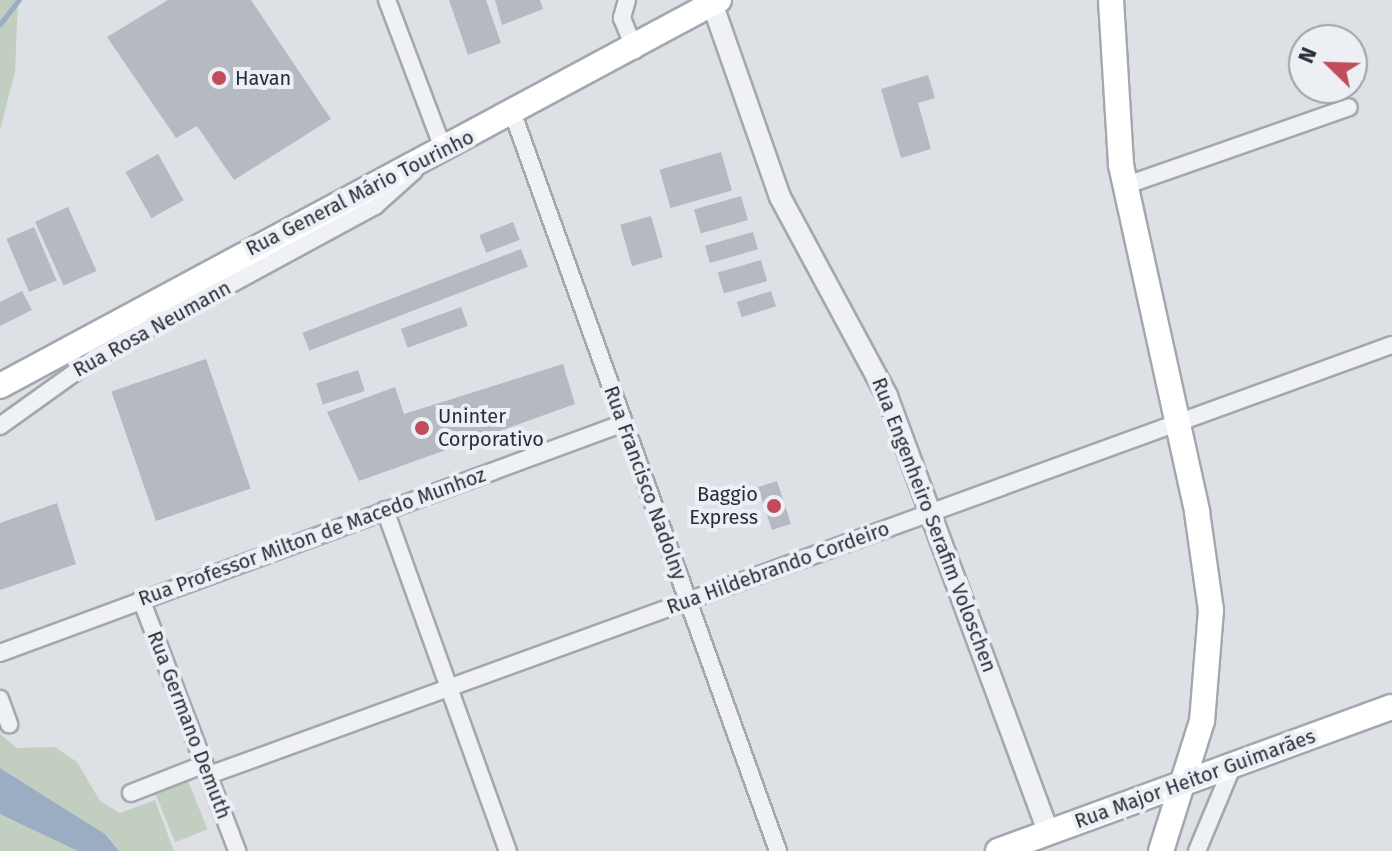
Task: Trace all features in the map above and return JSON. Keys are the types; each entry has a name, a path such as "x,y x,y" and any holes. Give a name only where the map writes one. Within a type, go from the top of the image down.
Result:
{"main road":[{"path":"1111,0 1124,186 1177,423 1211,610 1208,688 1184,783 1161,851"},
{"name":"Rua General Mário Tourinho","path":"0,386 151,299 635,51 714,1"},
{"name":"Rua Major Heitor Guimarães","path":"998,851 1392,707"}],"street":[{"path":"387,0 435,155"},
{"path":"627,0 622,18 635,51"},
{"name":"Rua Engenheiro Serafim Voloschen","path":"714,1 780,197 876,372 1048,832"},
{"path":"1124,186 1349,107"},
{"name":"Rua Francisco Nadolny","path":"513,114 778,851"},
{"name":"Rua Rosa Neumann","path":"0,426 95,358 375,206 435,155"},
{"name":"Rua Hildebrando Cordeiro","path":"131,793 449,688 1392,345"},
{"name":"Rua Professor Milton de Macedo Munhoz","path":"0,653 624,423"},
{"path":"385,510 508,851"},
{"name":"Rua Germano Demuth","path":"141,599 237,851"},
{"path":"0,699 9,724"},
{"path":"1197,851 1233,765"}],"green space":[{"path":"0,0 18,0 15,72 0,130"},
{"path":"0,734 17,748 55,747 77,762 100,801 120,813 155,800 174,851 119,851 105,834 0,768"},
{"path":"188,781 207,829 175,842 156,794"},
{"path":"0,814 47,832 78,851 0,851"}],"water":[{"path":"0,768 105,834 119,851 78,851 0,814"}],"building":[{"name":"Havan","path":"168,0 251,0 331,119 234,180 197,126 176,138 107,37"},
{"path":"449,0 486,0 501,43 468,55"},
{"path":"495,0 540,0 543,9 502,25"},
{"path":"928,75 935,98 918,103 931,149 901,158 881,89"},
{"path":"721,152 732,190 671,208 659,170"},
{"path":"158,154 184,200 151,218 126,172"},
{"path":"741,196 748,220 701,234 694,210"},
{"path":"68,207 96,271 64,286 35,222"},
{"path":"651,216 663,257 632,266 620,225"},
{"path":"513,222 520,240 486,253 479,235"},
{"path":"34,227 57,280 29,292 6,239"},
{"path":"753,232 758,249 710,263 705,246"},
{"path":"521,249 528,267 309,351 303,333"},
{"path":"761,260 767,281 724,294 718,272"},
{"path":"22,291 32,310 0,326 0,302"},
{"path":"771,291 776,306 742,317 737,302"},
{"path":"461,307 468,326 408,348 401,329"},
{"path":"206,359 251,489 156,521 111,392"},
{"name":"Uninter Corporativo","path":"563,364 575,404 359,481 327,412 395,387 404,414"},
{"path":"358,370 365,391 323,405 316,384"},
{"name":"Baggio Express","path":"777,481 791,524 772,530 758,487"},
{"path":"57,503 76,564 0,590 0,523"}],"waterway":[{"path":"0,24 19,0"}],"place":[{"name":"Havan","path":"219,78"},
{"name":"Uninter Corporativo","path":"422,428"},
{"name":"Baggio Express","path":"774,506"}]}
